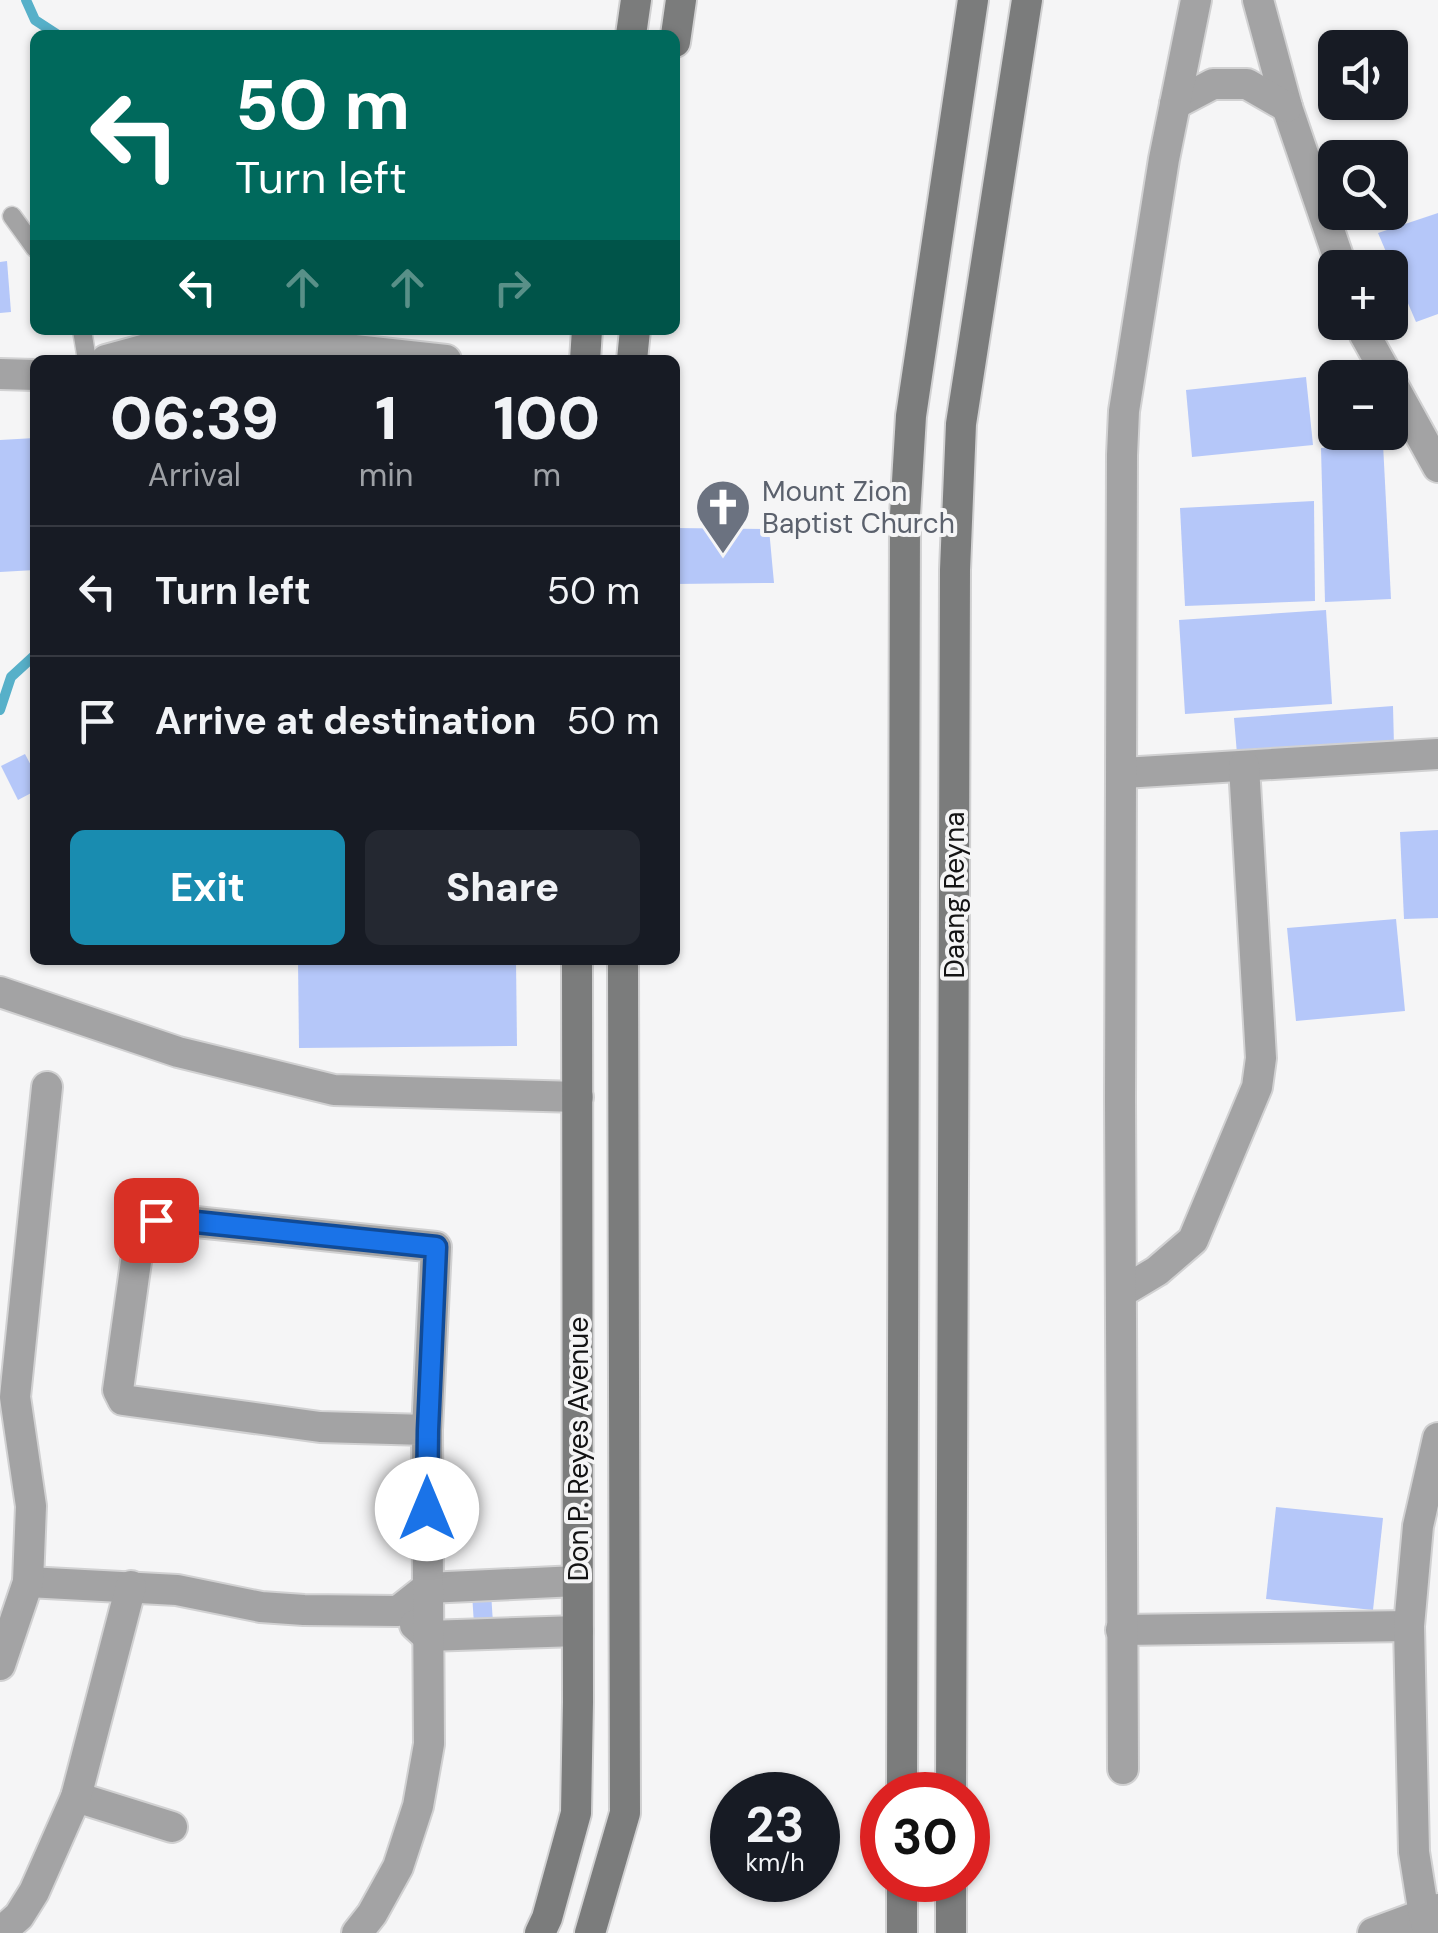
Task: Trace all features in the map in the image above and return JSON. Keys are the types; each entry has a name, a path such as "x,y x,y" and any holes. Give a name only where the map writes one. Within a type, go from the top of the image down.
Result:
{"main road":[{"path":"632,30 636,0"},
{"path":"677,30 681,0"},
{"name":"Daang Reyna","path":"902,1772 905,515 911,416 973,0"},
{"name":"Daang Reyna","path":"952,1772 955,590 961,424 1027,0"},
{"name":"Don P. Reyes Avenue","path":"540,1933 548,1918 576,1813 578,965"},
{"name":"Don P. Reyes Avenue","path":"590,1933 626,1813 623,965"},
{"path":"578,1497 625,1497"},
{"path":"902,1902 902,1933"},
{"path":"951,1902 951,1933"}],"street":[{"path":"1123,1769 1122,455 1124,411 1164,160 1196,0"},
{"path":"1258,0 1288,107 1336,250"},
{"path":"1175,104 1213,84 1247,84 1288,107"},
{"path":"124,355 150,348 327,346 404,355"},
{"path":"0,374 30,375"},
{"path":"1408,413 1438,467"},
{"path":"1123,773 1438,754"},
{"path":"1122,1292 1157,1271 1193,1240 1257,1087 1261,1058 1244,766"},
{"path":"0,992 178,1052 334,1090 578,1097"},
{"path":"0,1665 28,1582 31,1506 15,1397 46,1087"},
{"path":"357,1933 398,1867 418,1806 429,1744 428,1430 436,1247 177,1220 156,1220 140,1233 118,1390 123,1400 320,1427 428,1430"},
{"path":"1372,1933 1430,1919 1414,1852 1410,1626 1418,1526 1438,1438"},
{"path":"28,1582 177,1590 261,1607 398,1611 427,1588 577,1582"},
{"path":"0,1933 18,1916 34,1892 76,1797 130,1586"},
{"path":"398,1611 427,1636 578,1631"},
{"path":"1121,1630 1410,1626"},
{"path":"76,1797 172,1828"}],"lane":[{"path":"12,216 30,241"}],"building":[{"path":"1438,213 1438,314 1416,322 1408,303 1408,250 1385,250 1378,233 1408,230 1408,223"},
{"path":"7,261 11,312 0,313 0,262"},
{"path":"1306,377 1313,445 1192,457 1186,390"},
{"path":"30,438 30,570 0,572 0,440"},
{"path":"1321,450 1383,450 1391,599 1325,602"},
{"path":"1314,501 1315,601 1185,606 1180,508"},
{"name":"Mount Zion Baptist Church","path":"680,528 769,529 774,583 680,584"},
{"path":"1326,610 1332,704 1185,714 1179,620"},
{"path":"1393,706 1394,746 1237,754 1234,718"},
{"path":"25,754 30,764 30,794 18,800 1,766"},
{"path":"1438,830 1438,918 1404,919 1400,832"},
{"path":"1396,919 1405,1011 1296,1021 1287,928"},
{"path":"298,965 516,965 517,1046 299,1048"},
{"path":"1276,1507 1383,1518 1373,1610 1266,1599"},
{"path":"491,1593 493,1623 474,1624 472,1594"}],"waterway":[{"path":"26,0 35,20 50,30"},
{"path":"0,710 11,677 30,660"}],"place":[{"name":"Mount Zion Baptist Church","path":"723,556"}],"route":[{"path":"156,1220 436,1247 427,1509"}]}
